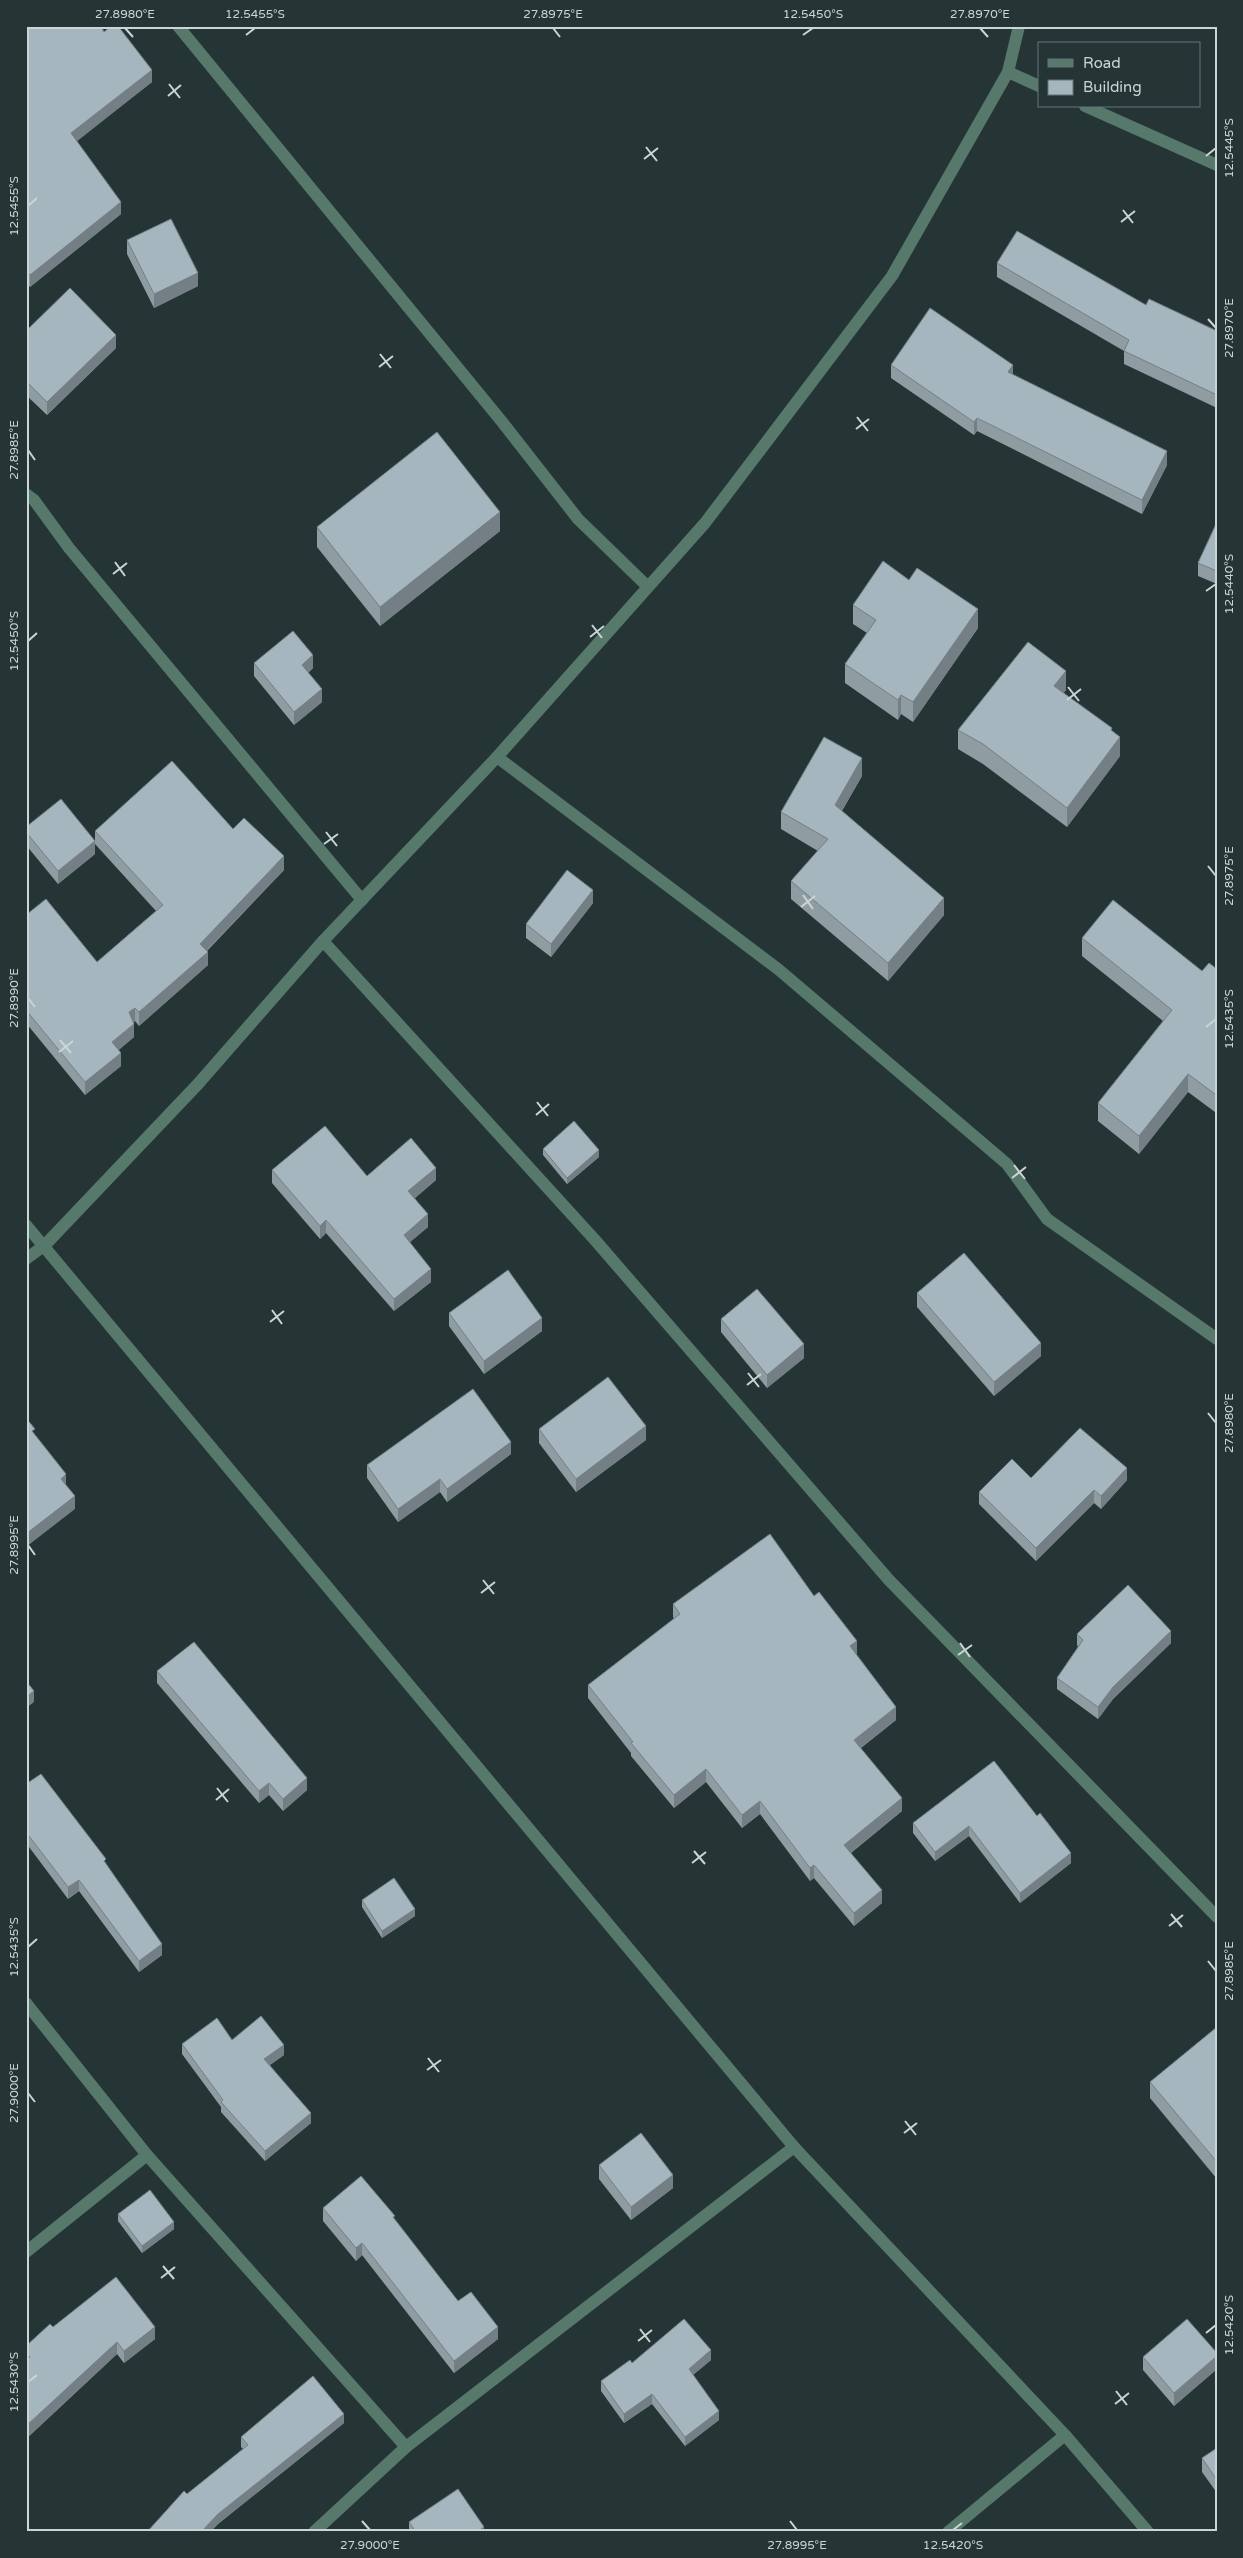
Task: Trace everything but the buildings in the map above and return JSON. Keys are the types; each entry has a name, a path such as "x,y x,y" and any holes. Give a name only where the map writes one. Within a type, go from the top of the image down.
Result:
{"street":[{"path":"178,26 503,423 578,519 647,586"},
{"path":"26,1259 45,1245 198,1084 323,941 497,756 705,523 892,276 1008,72 1019,26"},
{"path":"1008,72 1038,86"},
{"path":"1089,108 1217,165"},
{"path":"26,494 362,900"},
{"path":"497,756 778,969 1007,1164 1047,1219 1217,1339"},
{"path":"323,941 596,1240 889,1580 1217,1917"},
{"path":"26,1224 794,2147 1065,2436 1148,2532"},
{"path":"26,2003 147,2155 406,2448"},
{"path":"314,2532 406,2448 794,2147"},
{"path":"26,2252 147,2155"},
{"path":"948,2532 1065,2436"}]}
